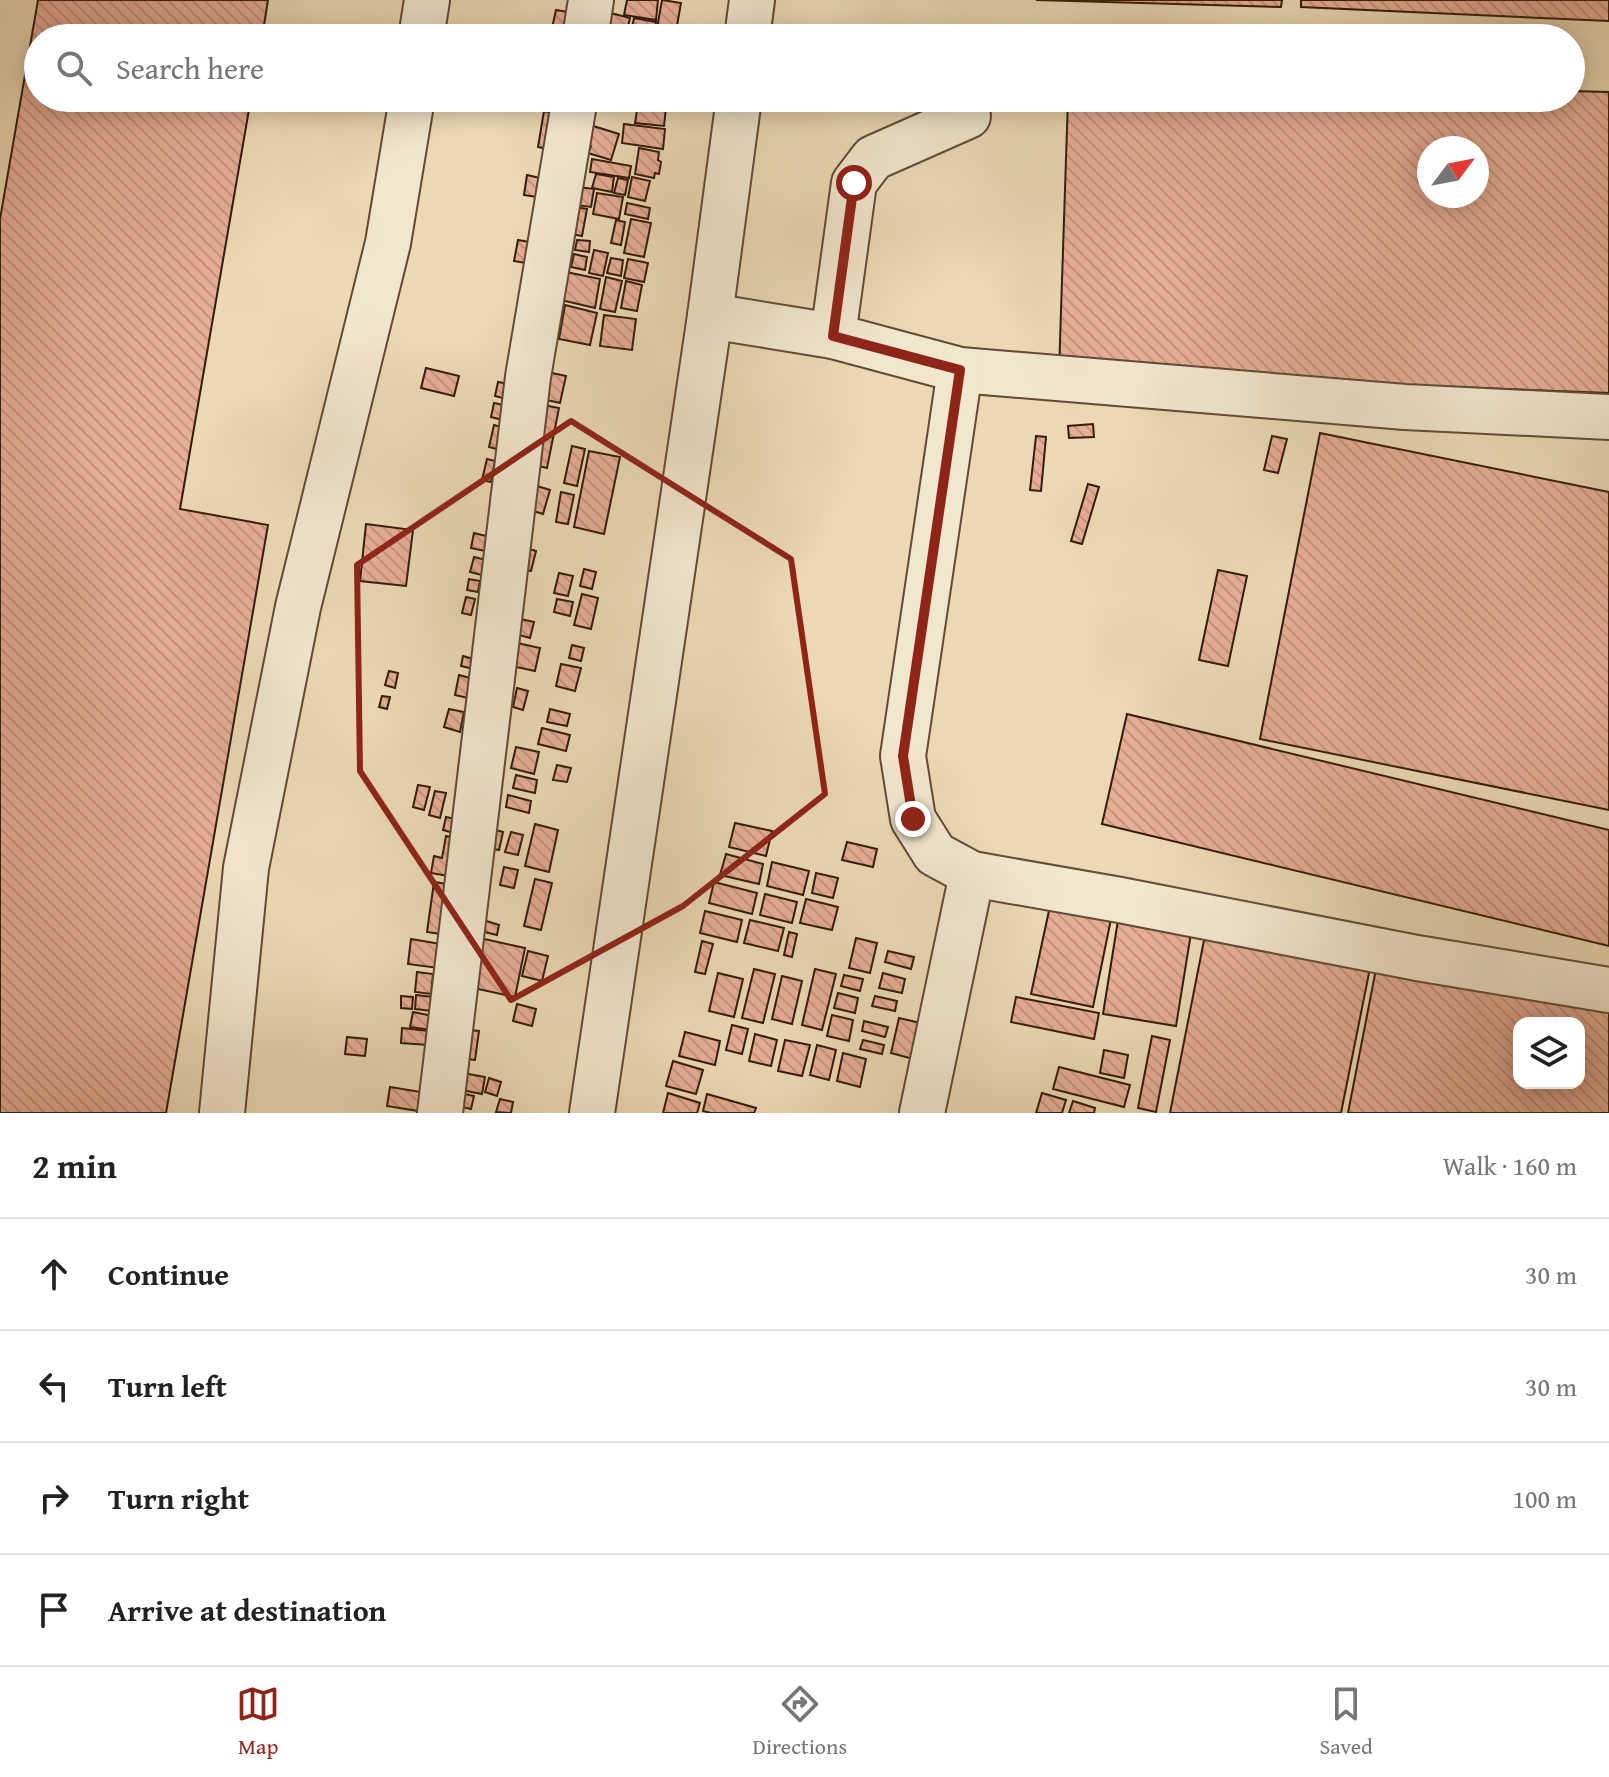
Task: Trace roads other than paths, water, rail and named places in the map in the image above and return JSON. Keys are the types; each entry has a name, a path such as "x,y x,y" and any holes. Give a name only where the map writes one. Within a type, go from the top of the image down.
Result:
{"lane":[{"path":"423,24 427,0"},
{"path":"587,24 591,0"},
{"path":"749,24 752,0"},
{"path":"222,1113 246,868 298,607 388,243 410,112"},
{"path":"440,1113 528,377 573,112"},
{"path":"592,1113 710,316 737,112"},
{"path":"833,336 854,183 873,158 968,116"},
{"path":"710,316 833,336 960,370 1405,407 1609,417"},
{"path":"960,370 903,756 913,819 935,854 972,874 1417,958 1609,990"},
{"path":"922,1113 972,874"}]}
